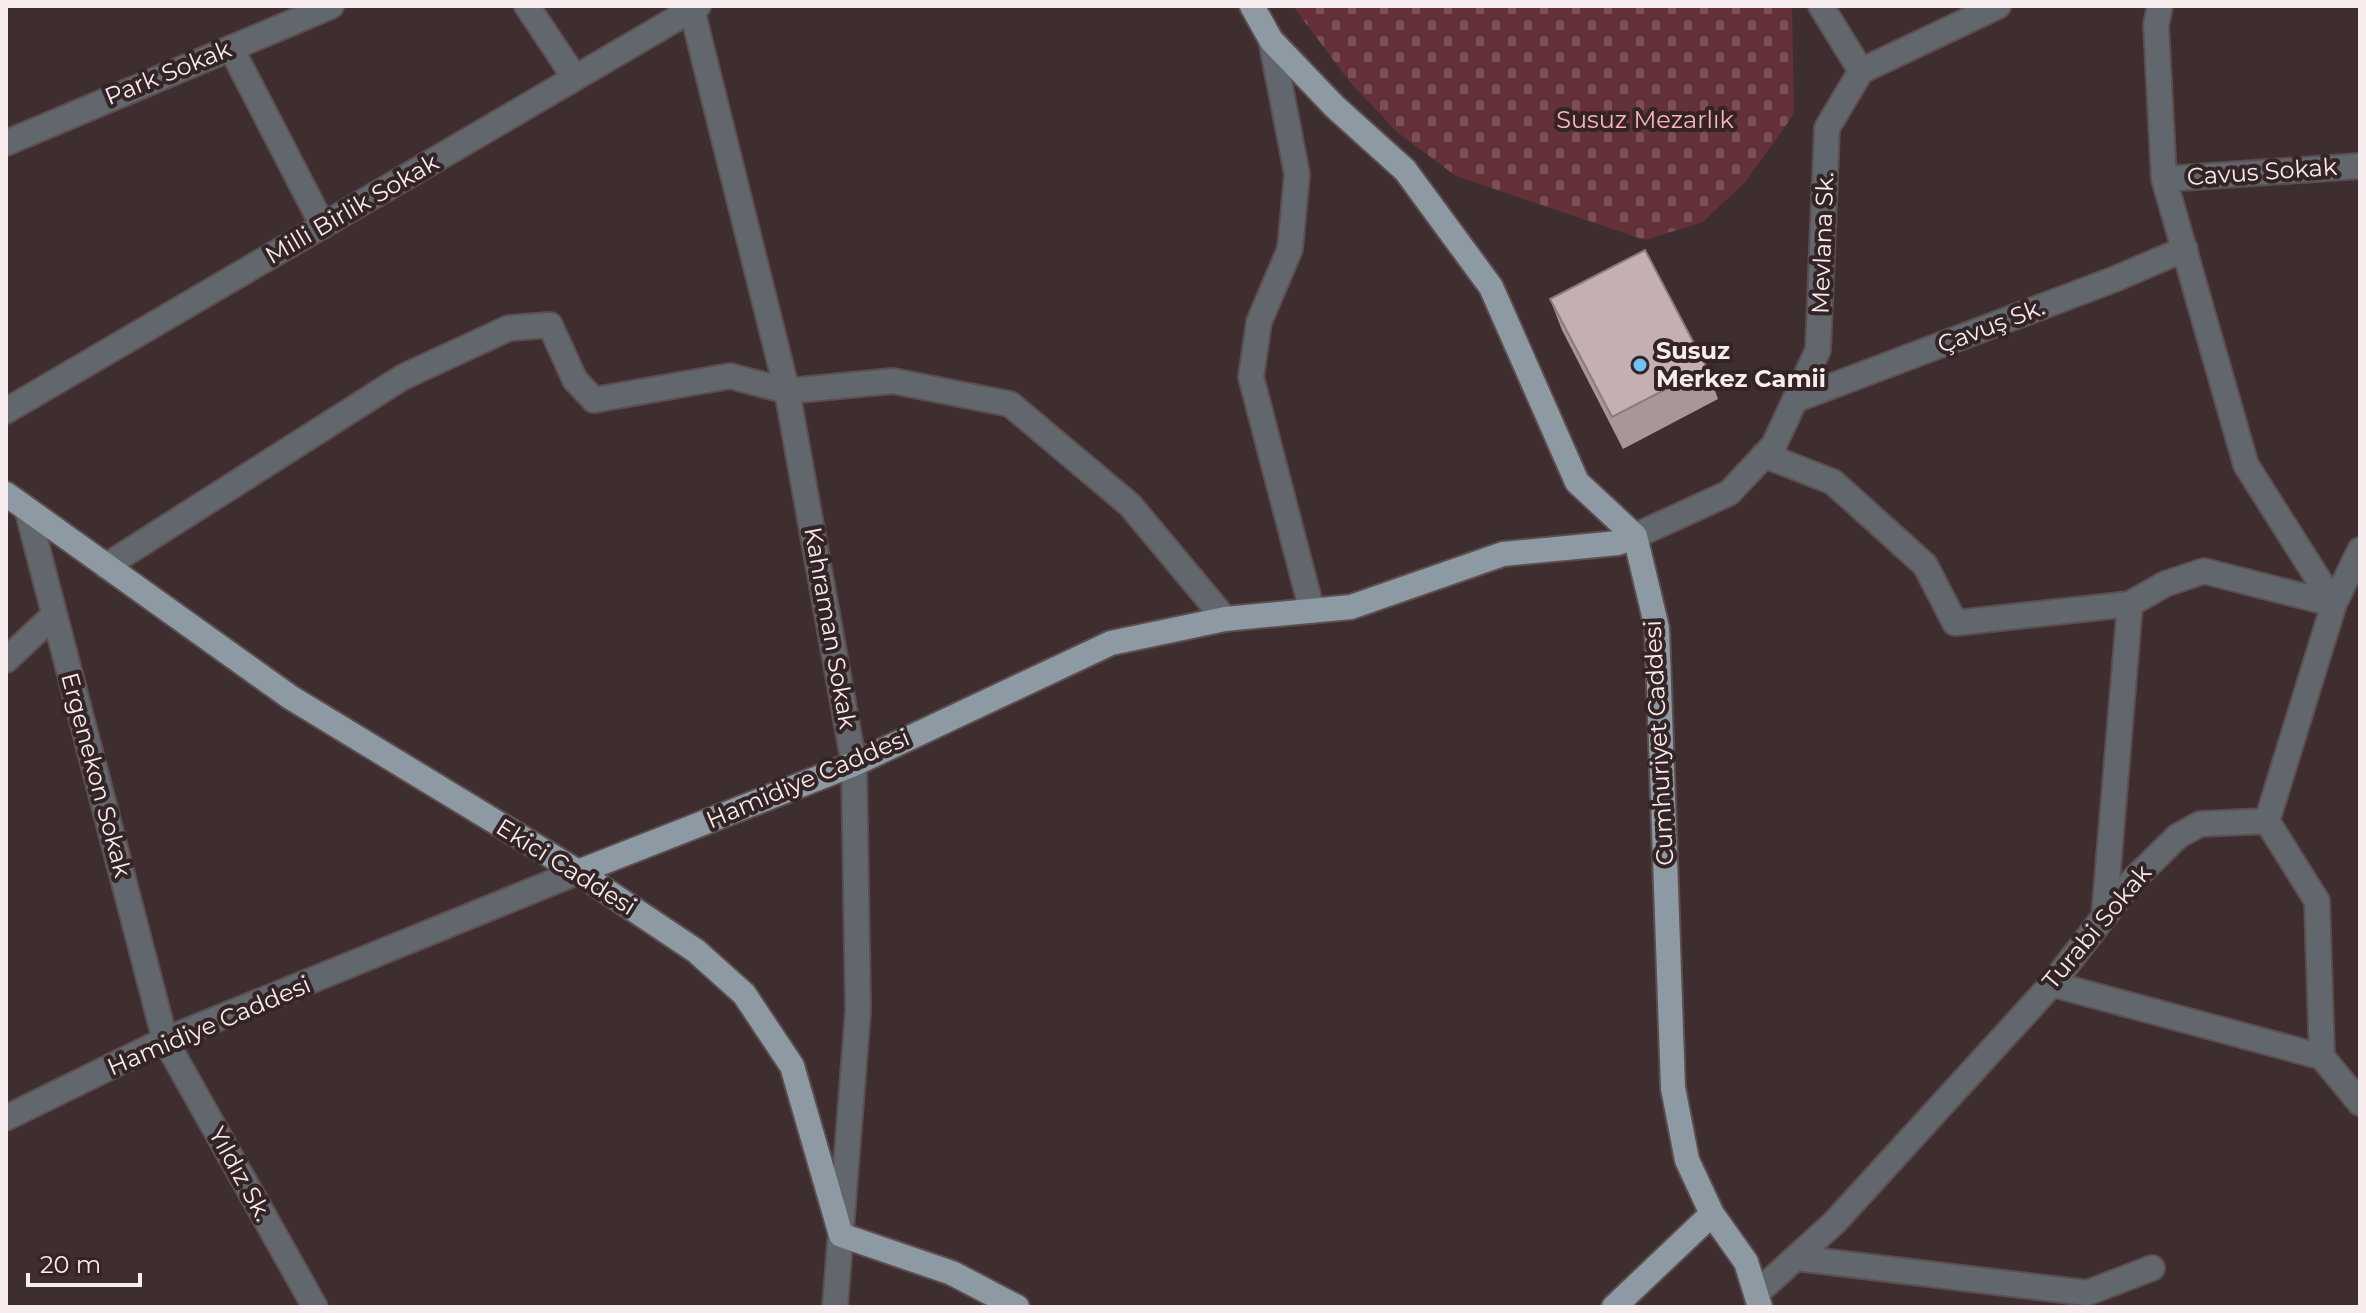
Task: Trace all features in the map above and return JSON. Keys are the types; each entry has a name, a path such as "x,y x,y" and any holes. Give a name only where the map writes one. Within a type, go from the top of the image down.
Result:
{"main road":[{"path":"1252,6 1271,40 1334,106 1405,170 1491,287 1577,482 1635,536"},
{"name":"Ekici Caddesi","path":"6,494 290,697 578,872 696,951 744,994 792,1066 841,1235"},
{"name":"Hamidiye Caddesi","path":"578,872 854,764 1111,643 1225,619 1351,607 1503,554 1618,543 1635,536"},
{"name":"Cumhuriyet Caddesi","path":"1635,536 1657,628 1673,1088 1687,1160 1712,1214 1746,1262 1758,1301"},
{"path":"1614,1307 1712,1214"},
{"path":"841,1235 952,1273 1017,1307"}],"street":[{"name":"Park Sokak","path":"6,143 331,6"},
{"path":"527,6 575,78"},
{"path":"1821,6 1861,71 1998,6"},
{"path":"2160,6 2156,25 2164,179 2246,465 2344,601"},
{"name":"Milli Birlik Sokak","path":"6,411 695,8"},
{"name":"Kahraman Sokak","path":"695,8 787,391 854,764 858,1011 835,1307"},
{"path":"1271,40 1297,174 1290,249 1259,322 1251,377 1312,611"},
{"path":"231,48 323,226"},
{"name":"Mevlana Sk.","path":"1635,536 1729,493 1774,445 1818,350 1827,128 1861,71"},
{"name":"Cavus Sokak","path":"2164,179 2360,166"},
{"name":"Çavuş Sk.","path":"1795,400 2115,279 2185,249"},
{"path":"106,566 403,377 509,328 550,325 575,380 594,400 730,376 787,391 893,381 1010,404 1130,505 1225,619"},
{"path":"1764,455 1833,482 1925,565 1955,623 2130,604 2165,584 2204,571 2344,601"},
{"name":"Ergenekon Sokak","path":"27,509 165,1040"},
{"path":"2322,1057 2317,901 2267,821 2360,550"},
{"path":"2104,917 2130,604"},
{"path":"6,660 54,615"},
{"name":"Turabi Sokak","path":"1758,1301 1796,1258 1835,1222 2052,984 2131,882 2178,836 2200,824 2267,821"},
{"name":"Hamidiye Caddesi","path":"6,1118 165,1040 578,872"},
{"path":"2052,984 2322,1057 2360,1103"},
{"name":"Yıldız Sk.","path":"165,1040 315,1307"},
{"path":"1796,1258 2087,1293 2152,1268"}],"green space":[{"name":"Susuz Mezarlık","path":"1293,6 1792,6 1794,114 1745,182 1703,222 1645,240 1456,176 1397,132 1349,81"}],"building":[{"name":"Susuz Merkez Camii","path":"1645,250 1707,368 1612,417 1550,299"}],"place":[{"name":"Susuz Merkez Camii","path":"1640,365"}]}
